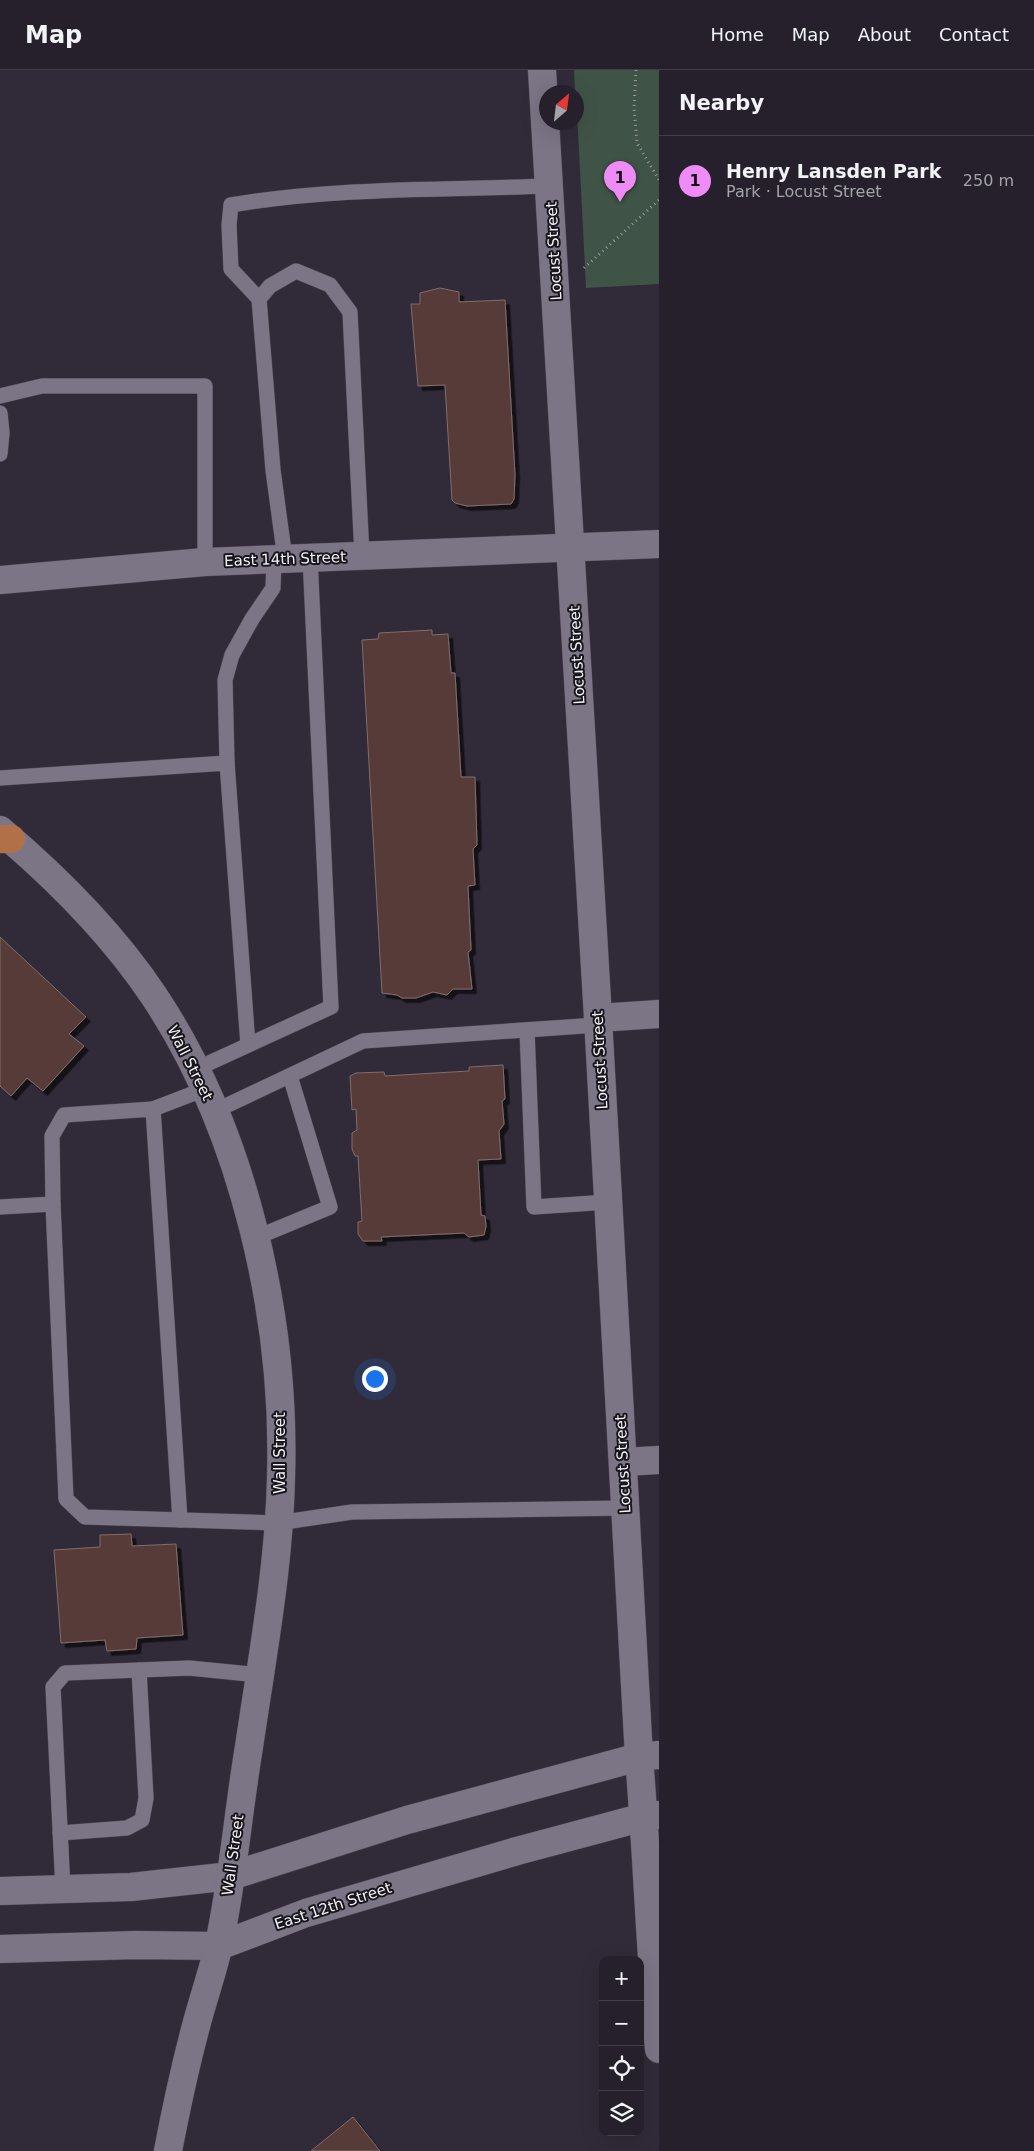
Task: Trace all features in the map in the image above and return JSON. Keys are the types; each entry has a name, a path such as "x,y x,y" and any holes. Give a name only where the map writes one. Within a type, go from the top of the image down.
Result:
{"street":[{"name":"Locust Street","path":"542,70 625,1508 649,1756 651,1816 648,1878 650,1947 659,2049"},
{"name":"East 14th Street","path":"0,580 205,562 659,544"},
{"name":"Wall Street","path":"4,836 68,891 104,929 155,997 206,1090 226,1139 255,1238 272,1328 282,1430 278,1523 270,1600 231,1876 219,1946 196,2028 168,2151"},
{"path":"598,1022 659,1014"},
{"path":"623,1462 659,1460"},
{"path":"0,1891 131,1887 231,1876 407,1820 649,1756"},
{"name":"East 12th Street","path":"0,1949 136,1945 219,1946 306,1912 517,1850 651,1816"}],"lane":[{"path":"206,1090 248,1045 331,1007 290,558 273,470 259,299 230,269 229,225 231,205 267,199 385,191 550,186"},
{"path":"259,299 270,286 296,271 330,285 350,312 362,556"},
{"path":"0,396 42,386 205,386 205,562"},
{"path":"0,413 2,433 0,454"},
{"path":"248,1045 227,763 225,680 232,655 290,558"},
{"path":"0,778 227,763"},
{"path":"598,1022 527,1030 363,1042 290,1076 206,1090 153,1109 64,1115 52,1136 53,1204 66,1499 85,1517 278,1523 352,1512 625,1508"},
{"path":"527,1030 534,1207 608,1202"},
{"path":"255,1238 330,1207 290,1076"},
{"path":"153,1109 180,1520"},
{"path":"0,1207 53,1204"},
{"path":"63,1889 52,1687 65,1673 189,1668 260,1675"},
{"path":"60,1833 127,1828 142,1820 146,1798 139,1670"}],"path":[{"path":"636,70 634,108 637,143 659,180"},
{"path":"582,270 659,200"}],"green space":[{"path":"574,70 659,70 659,284 586,288 578,130 584,130 584,85 575,85"}],"building":[{"path":"440,288 459,292 459,302 505,300 515,475 514,499 511,504 467,506 455,503 452,500 445,385 418,386 411,304 420,304 420,293"},
{"path":"432,630 432,635 448,634 451,673 455,673 461,777 475,777 477,845 473,849 475,885 468,886 471,950 468,952 472,989 453,989 447,995 433,992 416,998 402,998 397,995 382,993 362,640 378,639 379,633"},
{"path":"0,937 86,1017 69,1034 84,1046 43,1091 27,1078 11,1096 0,1086"},
{"path":"503,1065 505,1099 502,1101 504,1124 499,1131 501,1159 478,1160 481,1215 485,1216 486,1226 484,1235 469,1237 464,1233 381,1237 382,1241 363,1241 358,1234 358,1222 362,1221 358,1156 355,1156 352,1149 352,1133 357,1130 356,1109 352,1110 350,1076 356,1073 384,1072 385,1076 469,1071 469,1067"},
{"path":"131,1534 132,1546 176,1544 183,1635 137,1638 136,1649 107,1651 105,1640 61,1643 54,1550 100,1547 100,1535"},
{"path":"353,2117 380,2151 311,2151"}],"place":[{"name":"Henry Lansden Park","path":"620,202"}]}
